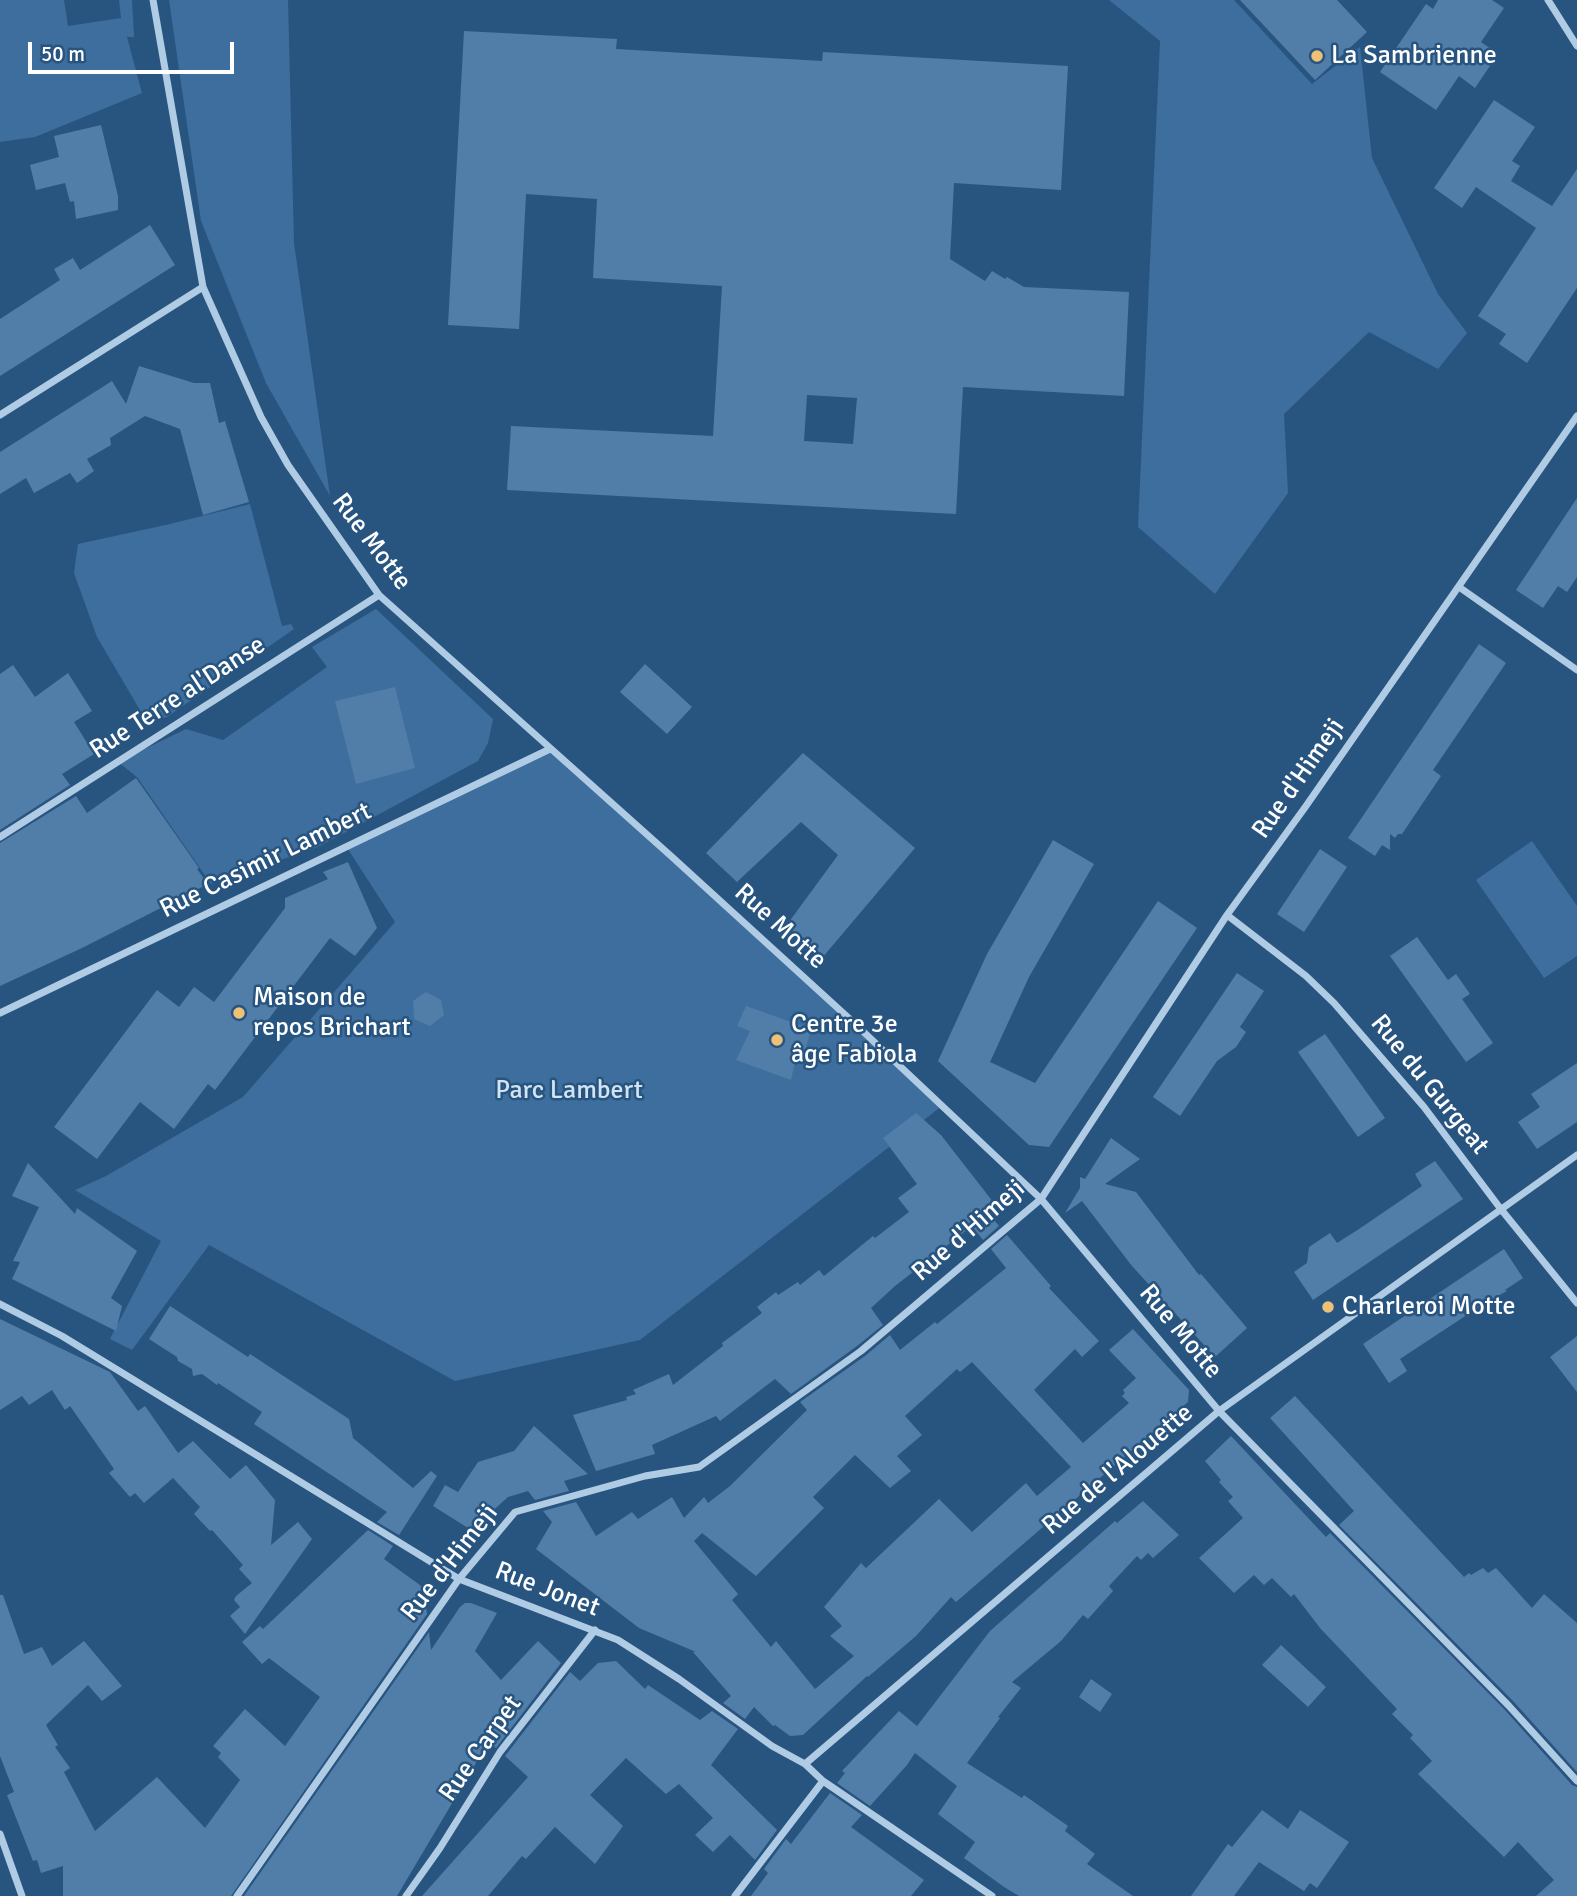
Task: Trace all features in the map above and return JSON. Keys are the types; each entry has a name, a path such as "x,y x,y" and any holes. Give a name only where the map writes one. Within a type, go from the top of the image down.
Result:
{"street":[{"name":"Rue Motte","path":"153,0 204,287 261,417 288,465 379,595 853,1022 1041,1199 1219,1411 1509,1706 1577,1781"},
{"path":"1548,0 1577,46"},
{"path":"0,415 204,287"},
{"name":"Rue d'Himeji","path":"237,1896 459,1579 515,1512 645,1476 699,1467 861,1351 1041,1199 1227,915 1577,416"},
{"path":"1459,587 1577,670"},
{"name":"Rue Terre al'Danse","path":"0,837 379,595"},
{"name":"Rue Casimir Lambert","path":"0,1013 550,749"},
{"name":"Rue du Gurgeat","path":"1227,915 1306,976 1334,1003 1424,1107 1500,1208 1577,1303"},
{"name":"Rue de l'Alouette","path":"805,1764 1219,1411 1577,1155"},
{"name":"Rue Jonet","path":"0,1304 62,1336 459,1579 618,1640 679,1679 772,1746 805,1764 823,1781 992,1896"},
{"name":"Rue Carpet","path":"406,1896 440,1848 499,1752 595,1630"},
{"path":"735,1896 823,1781"},
{"path":"0,1834 22,1896"}],"green space":[{"path":"0,0 64,0 68,26 121,18 119,0 132,0 134,37 127,37 142,93 35,137 0,142"},
{"path":"169,0 288,0 294,243 330,496 266,383 201,221"},
{"path":"1109,0 1234,0 1312,84 1360,47 1372,158 1438,294 1467,333 1438,369 1369,332 1284,414 1288,493 1215,594 1138,527 1160,41"},
{"path":"250,504 282,626 291,624 294,629 167,717 147,722 97,637 74,573 78,544"},
{"path":"376,609 493,719 488,743 478,761 318,847 211,884 137,777 118,762 186,729 223,740 327,667 312,647"},
{"name":"Parc Lambert","path":"550,749 942,1106 640,1340 455,1381 209,1245 132,1350 110,1339 161,1241 75,1190 106,1176 243,1097 395,922 346,846"},
{"path":"1532,841 1577,906 1577,956 1544,978 1476,880"}],"building":[{"name":"La Sambrienne","path":"1240,0 1337,0 1367,32 1315,80"},
{"path":"1438,0 1492,0 1504,8 1481,42 1498,54 1475,88 1459,76 1436,110 1380,72 1426,4 1433,9"},
{"path":"464,31 617,39 616,49 822,61 823,52 1068,66 1061,190 954,183 950,259 985,281 992,271 1024,287 1129,292 1124,396 963,387 956,514 507,490 511,426 713,436 722,286 593,278 597,199 526,194 519,329 448,325","holes":["807,395 857,398 853,444 804,441"]},
{"path":"1494,100 1535,127 1512,161 1520,166 1511,181 1552,206 1577,169 1577,288 1527,363 1499,344 1506,334 1478,316 1536,228 1476,187 1462,208 1434,188"},
{"path":"101,125 118,196 118,210 76,219 74,201 70,202 65,183 36,190 30,165 59,157 54,136"},
{"path":"150,225 175,265 0,376 0,319 60,280 54,269 73,258 80,270"},
{"path":"139,366 194,383 210,383 219,423 225,421 249,502 203,515 180,429 145,416 110,438 111,445 87,459 94,471 77,483 70,473 34,493 26,478 0,494 0,452 112,381 126,404"},
{"path":"1577,498 1577,577 1567,592 1558,586 1543,608 1516,590"},
{"path":"1479,644 1506,663 1433,770 1441,776 1402,834 1395,838 1390,834 1390,850 1382,845 1375,856 1348,838"},
{"path":"645,664 692,707 667,734 620,692"},
{"path":"13,665 35,697 68,673 92,711 74,722 94,754 62,774 70,785 0,830 0,674"},
{"path":"395,687 415,768 356,784 335,701"},
{"path":"803,753 915,848 822,958 786,926 838,855 801,822 737,882 706,853"},
{"path":"136,778 208,884 0,986 0,843 76,796 87,813"},
{"path":"1053,840 1094,864 1029,977 990,1062 1035,1083 1158,901 1197,928 1049,1147 1029,1145 938,1061 987,954"},
{"path":"1320,849 1347,867 1304,932 1277,914"},
{"name":"Maison de repos Brichart","path":"348,862 377,928 355,956 330,938 215,1090 208,1084 174,1129 140,1102 97,1159 54,1127 157,990 179,1007 194,987 214,1002 285,908 285,898 328,879 323,872"},
{"path":"1417,937 1448,980 1456,974 1470,994 1462,999 1493,1043 1466,1062 1390,956"},
{"path":"1237,973 1264,991 1240,1027 1246,1032 1236,1047 1217,1061 1180,1116 1153,1097"},
{"path":"426,992 441,1000 444,1015 430,1026 414,1019 413,1001"},
{"name":"Centre 3e âge Fabiola","path":"746,1006 811,1029 805,1051 798,1048 791,1080 736,1060 750,1031 737,1026"},
{"path":"1325,1034 1385,1118 1358,1137 1298,1052"},
{"path":"1577,1063 1577,1122 1537,1149 1518,1122 1540,1107 1531,1094"},
{"path":"916,1113 941,1135 997,1207 989,1214 999,1226 983,1240 972,1226 895,1286 871,1308 883,1325 791,1394 775,1379 720,1421 716,1416 652,1445 655,1454 596,1471 573,1415 627,1400 626,1397 636,1394 633,1390 669,1374 673,1385 762,1313 757,1307 776,1292 778,1295 798,1282 800,1285 819,1270 824,1276 873,1236 875,1238 909,1212 898,1198 917,1184 883,1138"},
{"path":"1111,1138 1140,1159 1105,1184 1136,1192 1199,1275 1201,1274 1247,1328 1215,1357 1132,1266 1082,1201 1065,1213 1080,1188 1080,1177 1085,1179"},
{"path":"1435,1161 1463,1199 1313,1300 1294,1272 1307,1263 1309,1247 1330,1233 1337,1243 1422,1186 1415,1174"},
{"path":"28,1163 75,1214 77,1208 137,1251 111,1298 122,1306 116,1331 12,1279 20,1262 13,1261 39,1207 12,1196"},
{"path":"1007,1235 1051,1286 1049,1288 1099,1341 1082,1357 1075,1349 1034,1390 1083,1443 1129,1403 1122,1396 1125,1393 1123,1390 1136,1378 1109,1350 1133,1329 1189,1390 1188,1402 956,1602 951,1597 916,1636 867,1676 803,1735 790,1736 773,1726 754,1707 745,1719 723,1703 731,1696 693,1652 696,1652 639,1628 536,1549 552,1522 543,1511 576,1502 596,1536 632,1512 638,1519 672,1497 684,1518 704,1497 708,1503 730,1486 807,1410 800,1402 890,1335 900,1350 1006,1268 991,1249","holes":["972,1362 1071,1467 1037,1496 1026,1483 972,1532 939,1499 866,1568 861,1563 824,1607 842,1626 830,1636 854,1656 815,1689 776,1641 771,1647 732,1600 738,1594 694,1541 702,1533 756,1576 824,1508 813,1497 855,1455 890,1488 911,1471 897,1456 922,1435 905,1416 957,1369 960,1372"]},
{"path":"1504,1249 1523,1278 1400,1359 1407,1371 1389,1383 1363,1344"},
{"path":"170,1306 248,1357 250,1354 349,1419 353,1438 413,1488 431,1471 437,1476 399,1535 377,1522 387,1512 254,1424 262,1412 202,1374 193,1376 192,1369 149,1339"},
{"path":"0,1319 110,1372 138,1411 145,1406 178,1453 193,1441 230,1479 246,1465 275,1500 271,1545 298,1522 312,1539 245,1634 230,1616 240,1607 234,1600 236,1596 252,1583 239,1569 243,1565 194,1514 200,1507 173,1478 144,1503 135,1493 130,1497 109,1473 114,1469 70,1406 65,1410 52,1390 29,1405 22,1396 0,1410"},
{"path":"1577,1336 1577,1392 1550,1357"},
{"path":"1295,1396 1464,1577 1483,1568 1488,1573 1496,1568 1532,1608 1544,1594 1577,1623 1577,1772 1514,1702 1339,1525 1354,1511 1270,1418"},
{"path":"534,1426 588,1474 564,1481 569,1491 535,1500 528,1491 508,1497 487,1516 476,1533 433,1506 445,1485 458,1492 478,1462 514,1451"},
{"path":"1231,1436 1326,1537 1330,1533 1505,1710 1572,1785 1577,1787 1577,1896 1536,1896 1554,1880 1518,1842 1504,1857 1418,1774 1432,1761 1410,1738 1413,1735 1392,1714 1397,1709 1320,1628 1294,1594 1291,1597 1272,1578 1264,1585 1254,1575 1234,1593 1199,1558 1243,1518 1228,1501 1233,1497 1205,1461"},
{"path":"1143,1501 1179,1535 1153,1558 1148,1553 1141,1560 1137,1556 1109,1586 1113,1591 1088,1619 1083,1615 1061,1641 1012,1682 1021,1688 967,1763 1022,1798 1024,1795 1068,1826 1065,1831 1095,1854 1087,1864 1133,1896 1019,1896 1004,1887 964,1858 975,1842 938,1814 957,1786 915,1753 870,1806 837,1783 845,1773 842,1771 899,1711 917,1726 990,1631 1115,1521 1117,1523"},
{"path":"368,1530 393,1546 384,1559 424,1588 427,1614 231,1896 63,1896 63,1866 41,1873 37,1860 33,1861 7,1795 14,1792 0,1756 0,1595 3,1595 24,1654 42,1647 52,1666 84,1641 122,1686 102,1701 88,1685 46,1725 58,1745 55,1747 70,1768 64,1772 95,1831 157,1777 205,1828 240,1780 218,1757 221,1753 213,1746 245,1709 285,1746 320,1697 269,1658 262,1664 242,1642 260,1626 263,1629"},
{"path":"465,1603 497,1613 475,1651 501,1680 538,1641 561,1663 496,1748 489,1741 397,1896 244,1896 429,1632 431,1650"},
{"path":"1281,1645 1326,1687 1308,1707 1262,1665"},
{"path":"616,1661 645,1689 648,1685 700,1720 712,1711 738,1729 711,1765 777,1830 755,1860 730,1835 713,1852 695,1835 713,1818 679,1784 666,1794 626,1758 590,1795 623,1826 595,1864 555,1827 526,1859 522,1856 488,1896 422,1896 528,1777 505,1756 570,1672 580,1681 598,1663"},
{"path":"1091,1679 1112,1694 1100,1712 1079,1697"},
{"path":"830,1793 862,1815 851,1827 924,1880 911,1896 751,1896 768,1873 764,1869 786,1839 791,1844"},
{"path":"1262,1810 1288,1829 1300,1810 1349,1842 1317,1888 1310,1883 1304,1891 1259,1862 1234,1896 1191,1896 1228,1844 1232,1847"}],"place":[{"name":"La Sambrienne","path":"1317,56"},
{"name":"Maison de repos Brichart","path":"239,1013"},
{"name":"Centre 3e âge Fabiola","path":"777,1040"},
{"name":"Charleroi Motte","path":"1328,1307"}]}
